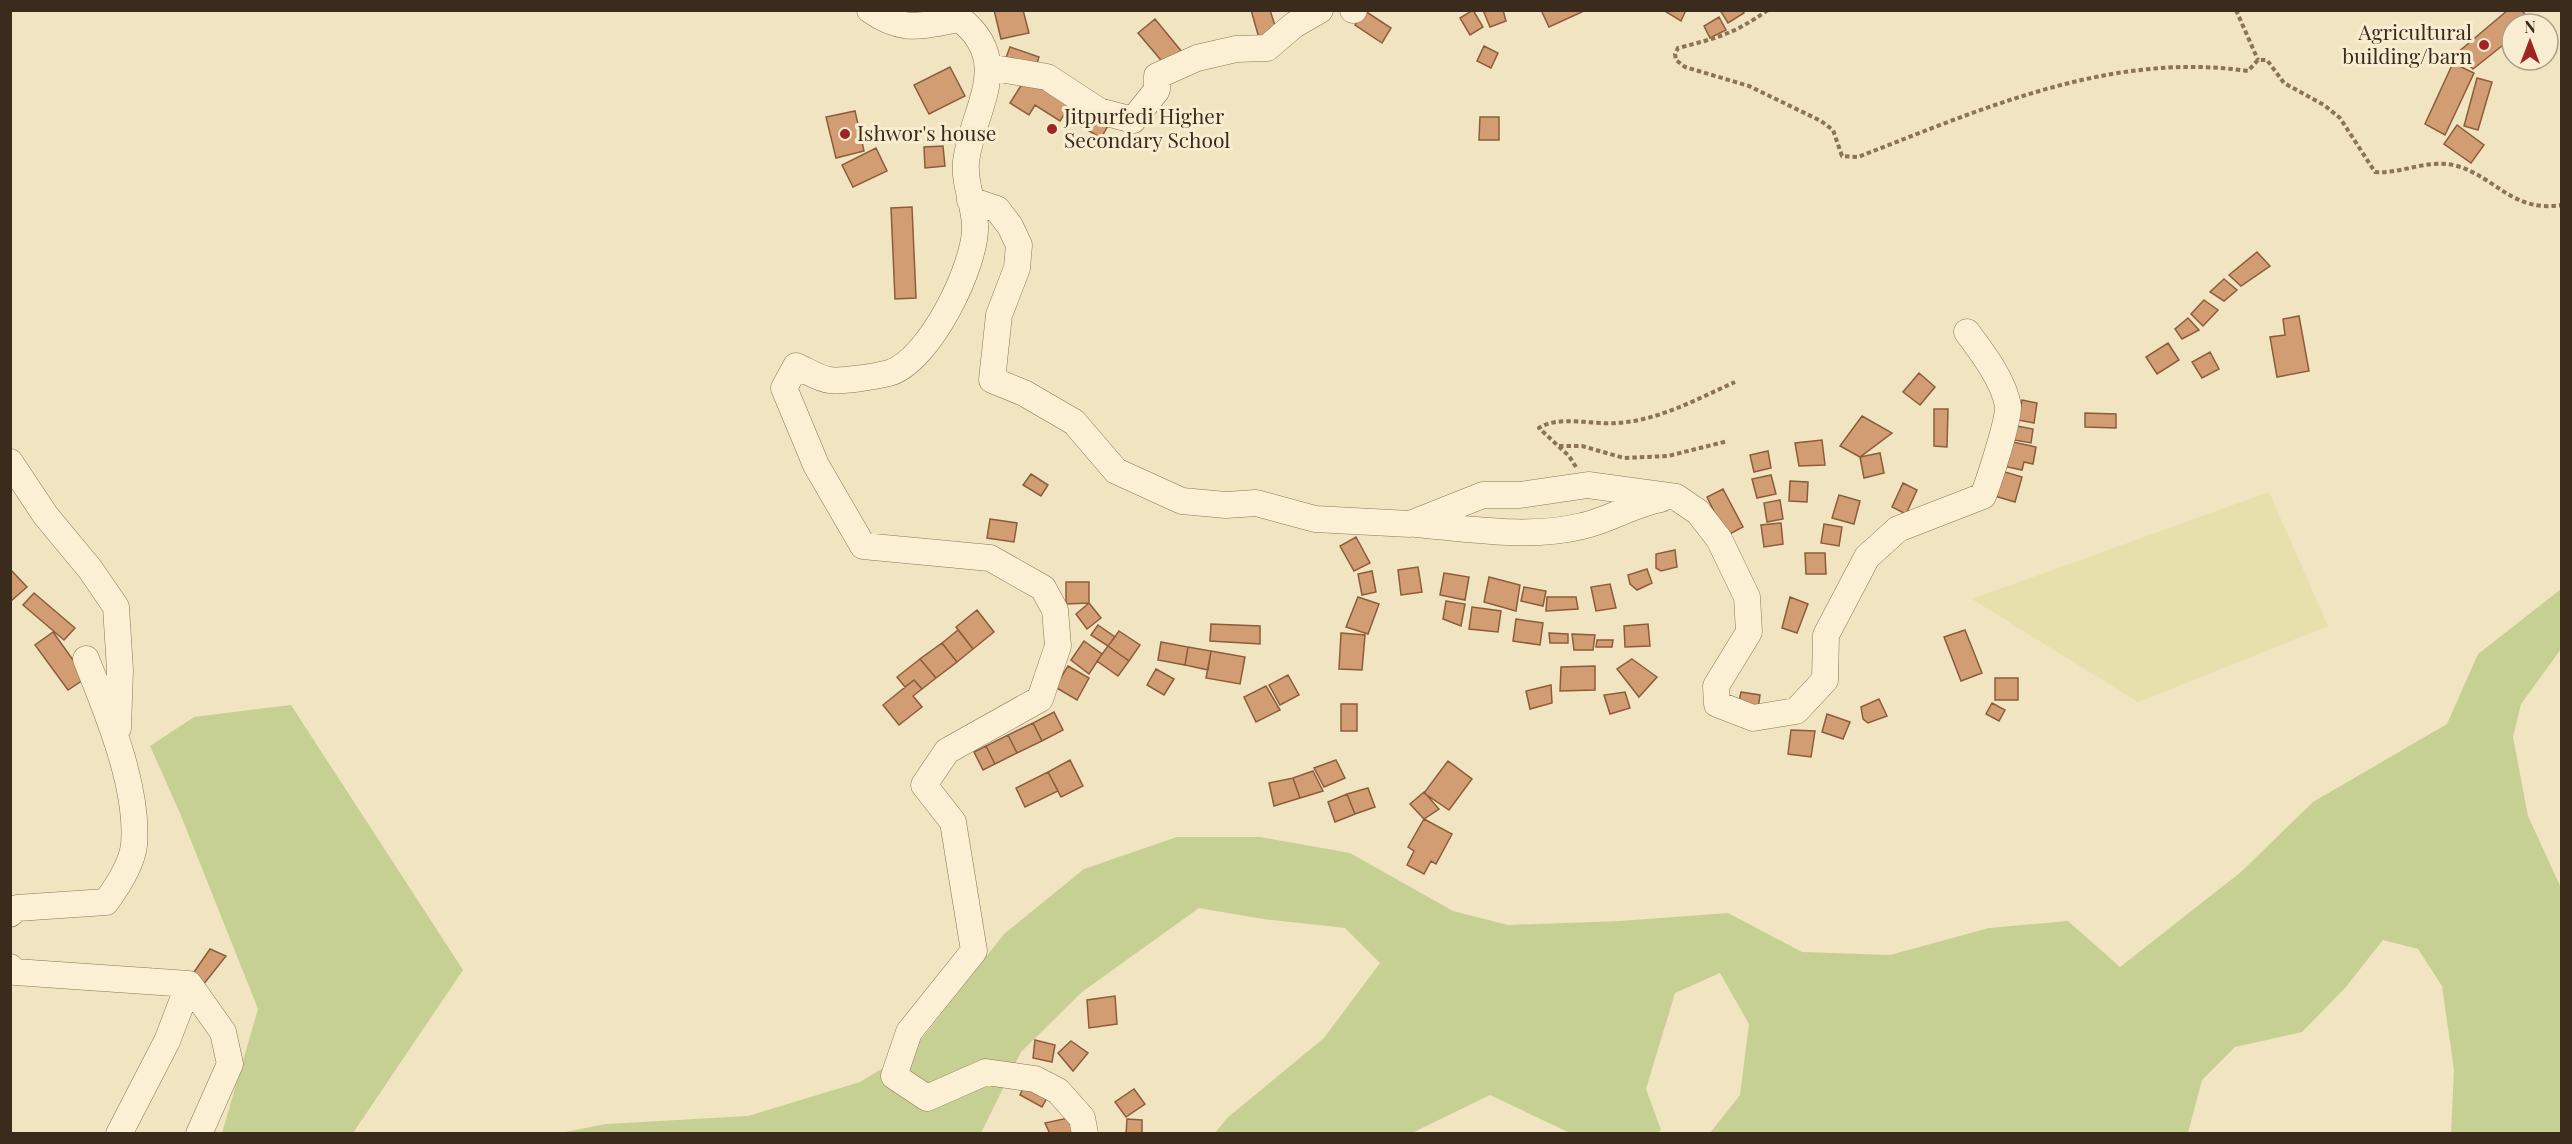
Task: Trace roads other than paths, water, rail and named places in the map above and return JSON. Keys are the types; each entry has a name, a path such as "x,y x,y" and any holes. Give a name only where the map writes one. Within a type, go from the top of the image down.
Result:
{"street":[{"path":"870,10 896,26 920,26 960,19 982,44 988,68 985,98 966,161 966,185 975,225 971,258 953,302 916,355 891,372 830,380 796,366 784,388 816,465 863,546 990,558 1043,588 1055,610 1058,646 1040,699 947,751 924,785 953,822 974,951 909,1032 894,1076 927,1098 986,1072 1035,1079 1058,1091 1082,1118 1085,1134"},
{"path":"988,68 1047,77 1099,111 1133,120 1157,90 1157,76 1197,58 1236,49 1267,48 1294,25 1320,10"},
{"path":"970,200 997,209 1010,226 1019,245 1017,268 999,315 992,380 1024,393 1074,422 1116,471 1182,501 1226,505 1256,503 1315,519 1538,534 1584,526 1644,503 1676,497"},
{"path":"1410,524 1483,495 1520,495 1588,485 1676,497 1698,512 1719,539 1747,597 1749,632 1716,686 1717,704 1753,718 1796,711 1825,680 1826,635 1867,557 1898,529 1983,496 1992,475 2008,407 1997,379 1967,332"},
{"path":"10,462 46,516 90,569 116,607 120,670 117,743"},
{"path":"10,914 17,908 106,902 116,888 134,846 130,789 117,743 86,659"},
{"path":"10,967 15,972 189,984"},
{"path":"119,1134 167,1041 189,984"},
{"path":"189,984 223,1032 230,1064 199,1134"}],"place":[{"name":"Agricultural building/barn","path":"2484,45"},
{"name":"Jitpurfedi Higher Secondary School","path":"1052,129"},
{"name":"Ishwor's house","path":"845,134"}]}
